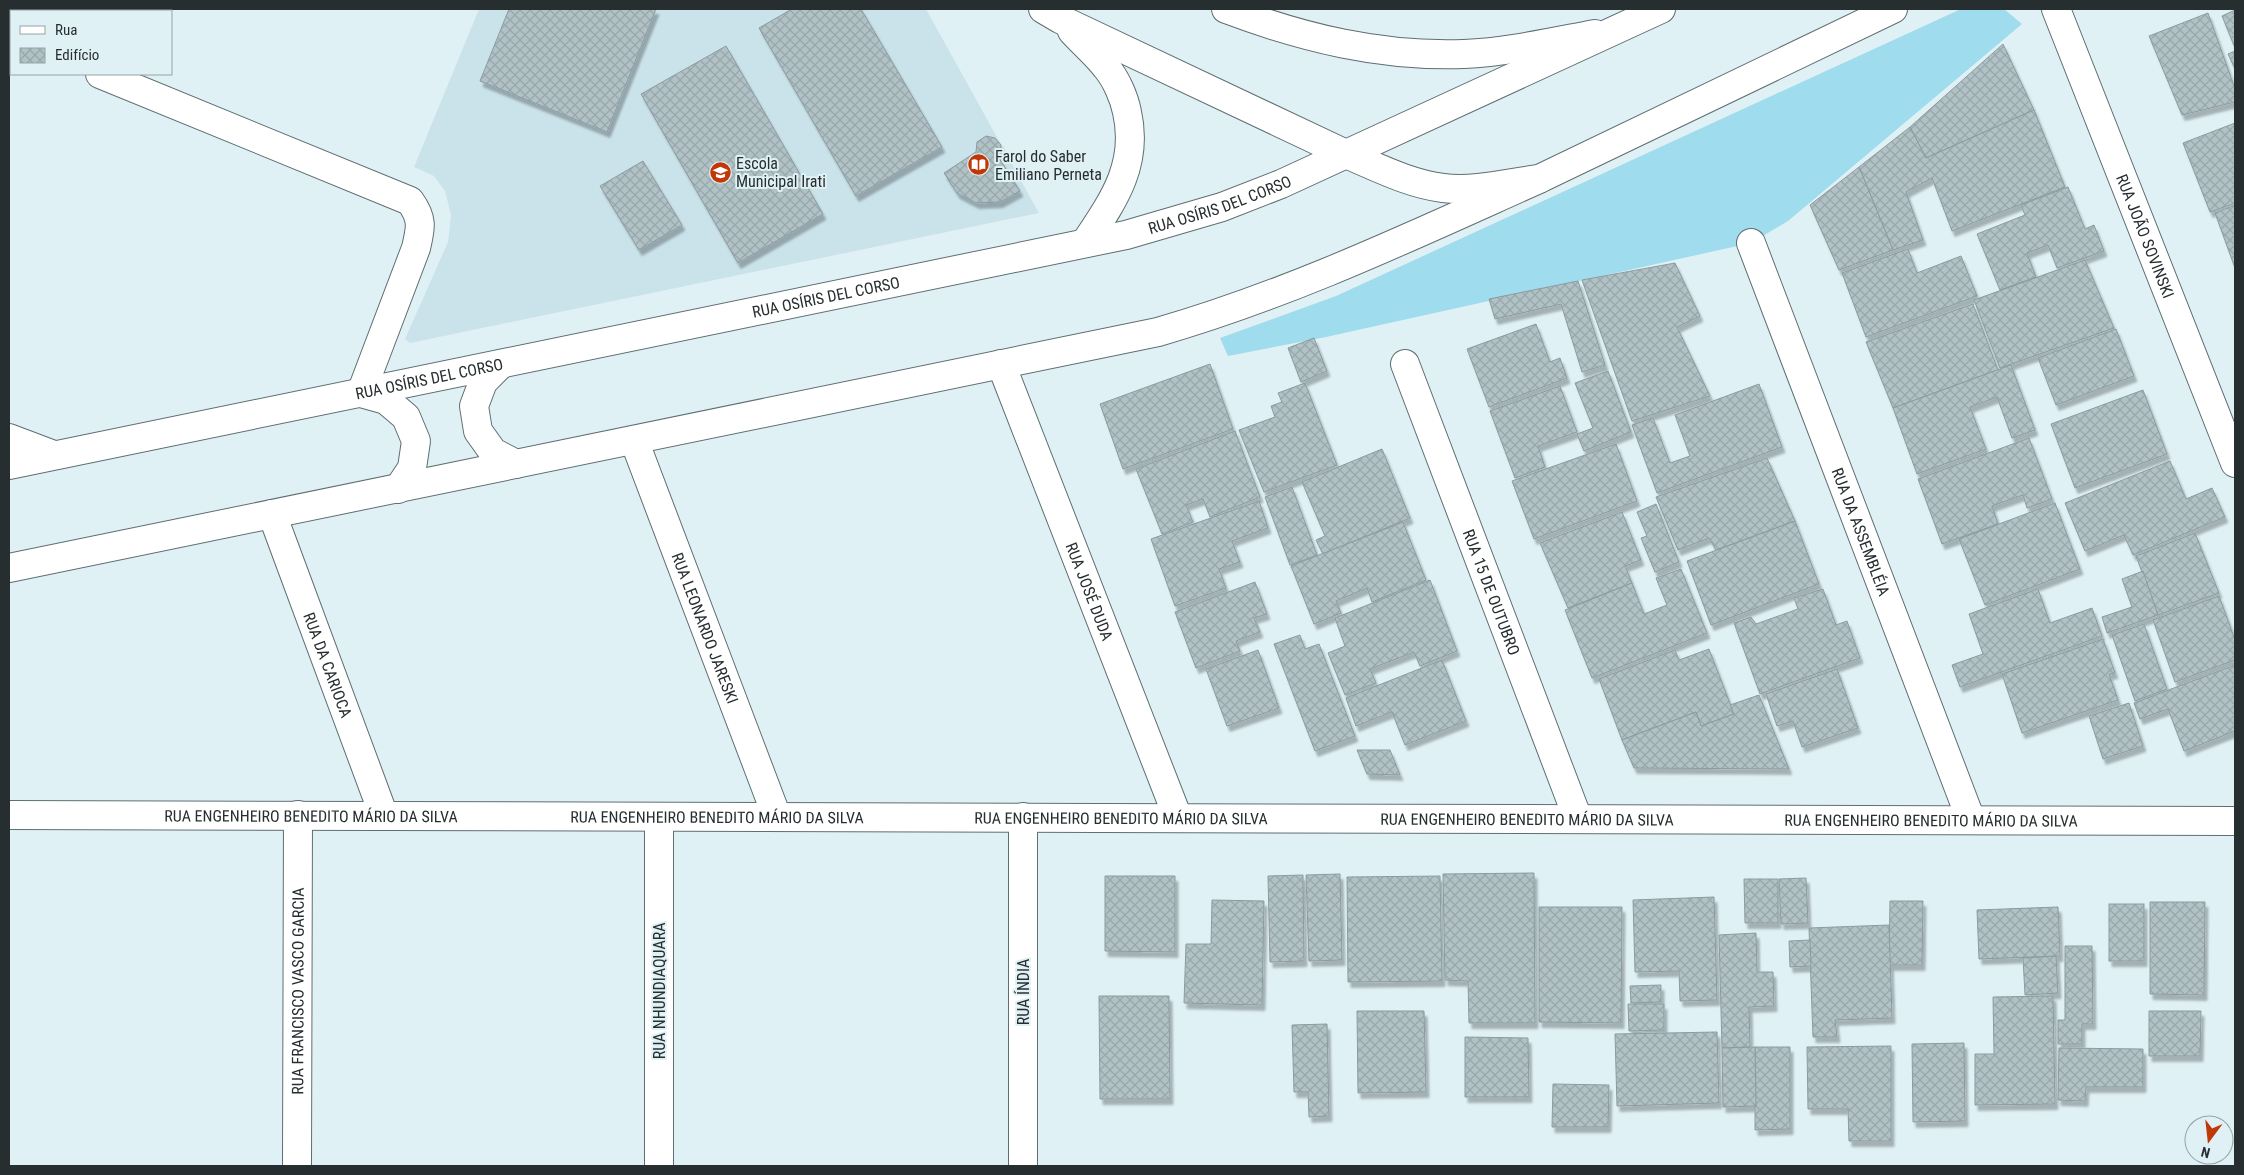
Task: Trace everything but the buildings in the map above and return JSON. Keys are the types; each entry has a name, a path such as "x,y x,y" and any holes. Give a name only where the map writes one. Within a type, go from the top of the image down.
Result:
{"street":[{"path":"1226,9 1268,25 1333,42 1394,53 1464,54 1513,49 1612,32"},
{"name":"RUA OSÍRIS DEL CORSO","path":"9,465 1086,243 1168,224 1222,207 1348,155 1661,9"},
{"path":"9,568 1158,332 1219,314 1346,266 1539,179 1893,9"},
{"name":"RUA JOÃO SOVINSKI","path":"2056,9 2235,463"},
{"path":"1051,14 1348,155 1408,180 1444,188 1476,188 1539,179"},
{"path":"1051,14 1107,68 1124,99 1130,125 1131,156 1122,182 1086,243"},
{"path":"102,75 410,200 419,214 420,229 416,248 361,393 386,400 406,417 416,441 412,468 398,489"},
{"name":"RUA DA ASSEMBLÉIA","path":"1751,243 1971,820"},
{"path":"501,364 483,382 474,406 478,431 493,452 516,464"},
{"name":"RUA JOSÉ DUDA","path":"1001,364 1178,818"},
{"name":"RUA 15 DE OUTUBRO","path":"1405,364 1578,819"},
{"path":"9,438 54,456"},
{"name":"RUA LEONARDO JARESKI","path":"634,440 776,817"},
{"name":"RUA DA CARIOCA","path":"272,514 384,816"},
{"name":"RUA ENGENHEIRO BENEDITO MÁRIO DA SILVA","path":"9,814 2235,821"},
{"name":"RUA FRANCISCO VASCO GARCIA","path":"298,816 298,1166"},
{"name":"RUA NHUNDIAQUARA","path":"659,817 660,1166"},
{"name":"RUA ÍNDIA","path":"1023,818 1023,1166"}],"shaded area":[{"name":"Escola Municipal Irati","path":"479,9 926,9 1039,213 410,343 405,339 448,242 451,215 445,191 434,176 414,167"},
{"path":"1961,9 2004,9 2022,24 1788,221 1751,243 1326,337 1228,356 1220,338 1336,296"}],"place":[{"name":"Farol do Saber Emiliano Perneta","path":"979,165"},
{"name":"Escola Municipal Irati","path":"720,172"}]}
